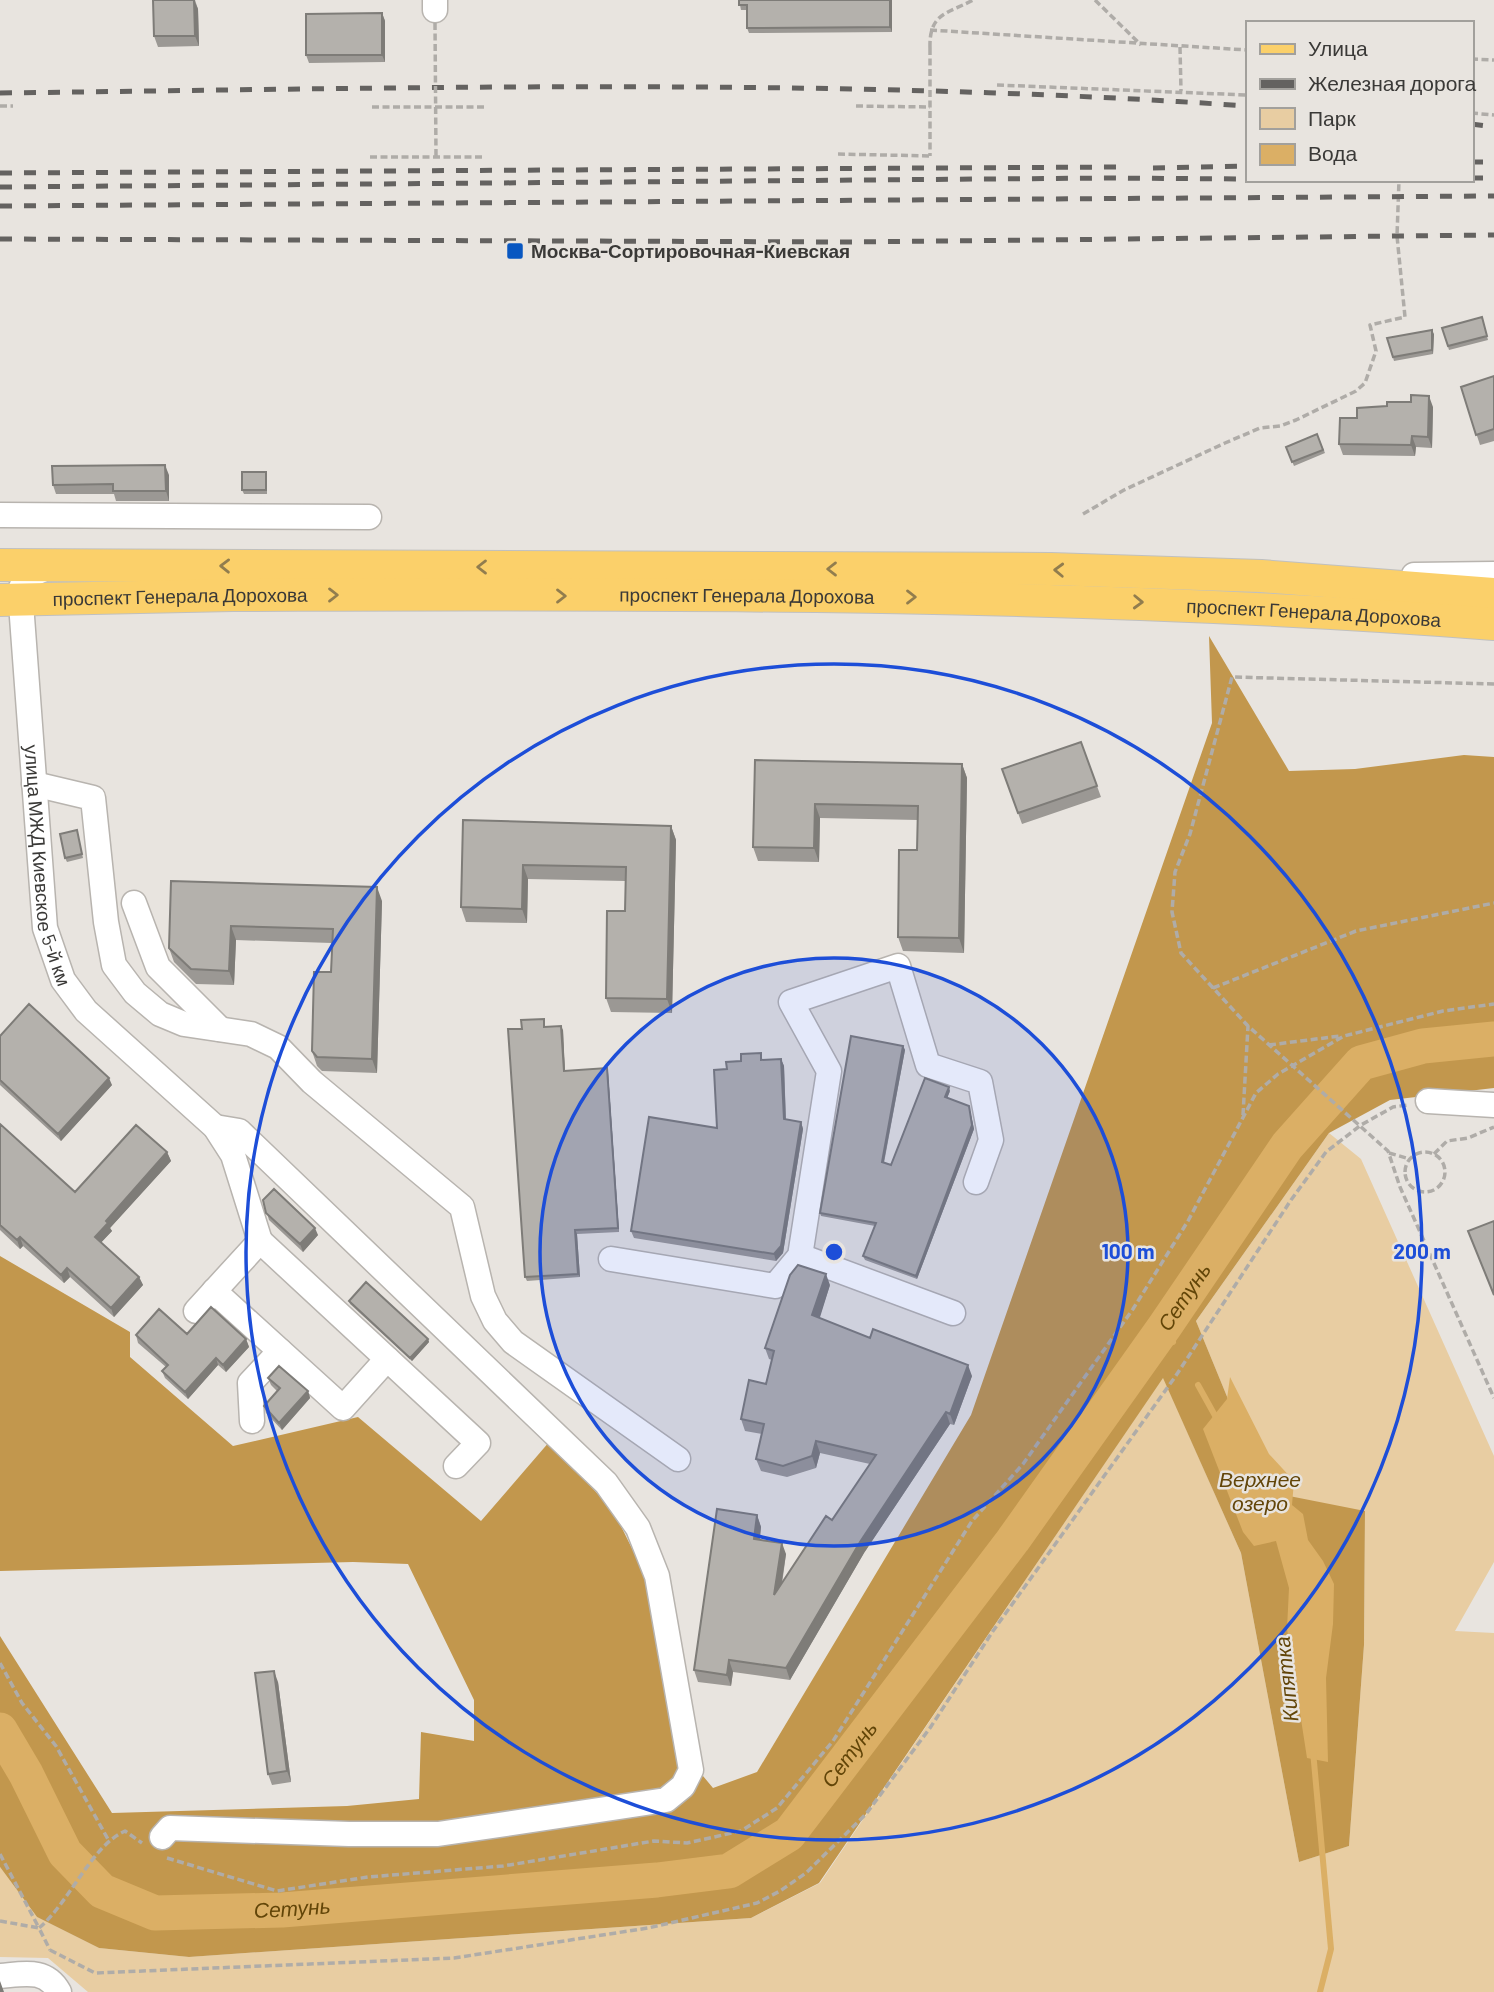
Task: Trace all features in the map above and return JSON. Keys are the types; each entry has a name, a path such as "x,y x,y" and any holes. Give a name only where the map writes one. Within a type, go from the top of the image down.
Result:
{"main road":[{"name":"проспект Генерала Дорохова","path":"0,565 1051,569 1261,576 1494,594"},
{"name":"проспект Генерала Дорохова","path":"10,600 228,595 1031,598 1381,615 1494,624"}],"street":[{"path":"0,515 369,517"},
{"path":"10,600 26,577 59,564"},
{"path":"1261,576 1494,574"},
{"name":"улица МЖД Киевское 5-й км","path":"10,600 34,784 45,928 63,980 86,1012 215,1127"},
{"path":"1381,615 1494,633"},
{"path":"34,784 93,798 106,922 114,965 135,992 160,1014 184,1024 251,1034 278,1047 312,1082 462,1207 482,1296 495,1321 513,1342 537,1361 566,1377 678,1459"},
{"path":"134,903 158,968 220,1029"},
{"path":"611,1259 775,1286 800,1256 829,1071 791,1002 898,966 928,1065 980,1083 991,1140 976,1182"},
{"path":"1428,1101 1494,1105"},
{"path":"215,1127 233,1155 260,1241 478,1443 456,1465"},
{"path":"159,1847 170,1828 438,1834 666,1800 683,1786 691,1770 657,1576 638,1528 606,1483 239,1132 215,1127"},
{"path":"196,1311 260,1241"},
{"path":"800,1256 953,1313"},
{"path":"214,1291 343,1408 387,1359"},
{"path":"252,1420 250,1383 280,1351"},
{"path":"0,1976 25,1974 54,1984"}],"path":[{"path":"838,154 930,156 930,30 942,14 973,0"},
{"path":"1095,0 1141,45"},
{"path":"435,11 436,156"},
{"path":"930,30 1246,50"},
{"path":"1180,47 1181,91"},
{"path":"1473,59 1494,60"},
{"path":"997,85 1246,95"},
{"path":"0,106 13,106"},
{"path":"856,106 930,107"},
{"path":"372,107 484,107"},
{"path":"1473,113 1494,116"},
{"path":"370,156 485,156"},
{"path":"1083,514 1124,490 1225,443 1260,428 1280,426 1296,420 1356,391 1365,383 1376,351 1370,325 1405,317 1397,236 1399,182"},
{"path":"1494,684 1232,677 1190,834 1175,872 1172,912 1181,953 1248,1026 1389,1153 1400,1187 1494,1398"},
{"path":"1213,988 1356,931 1494,902"},
{"path":"1269,1045 1344,1036 1443,1012 1494,1004"},
{"path":"1243,1119 1248,1026"},
{"path":"38,1928 71,1894 109,1842 125,1831 159,1847 173,1861 278,1891 368,1877 503,1866 654,1841 687,1843 741,1830 776,1808 833,1741 972,1521 1023,1464 1133,1309 1188,1221 1256,1093 1278,1074 1344,1036"},
{"path":"50,1950 95,1973 454,1958 648,1928 757,1903 780,1891 806,1873 866,1814 930,1728 993,1631 1175,1377 1291,1200 1326,1152 1361,1125 1393,1107 1428,1101"},
{"path":"1434,1154 1444,1170 1437,1187 1419,1191 1409,1183 1405,1171 1410,1159 1421,1153 1434,1154 1447,1141 1468,1138 1494,1127"},
{"path":"1389,1153 1410,1159"},
{"path":"1400,1187 1409,1183"},
{"path":"0,1663 23,1703 56,1746 109,1842"},
{"path":"0,1854 50,1950 54,1984"},
{"path":"0,1921 38,1928"}],"green space":[{"path":"1329,1133 1361,1159 1494,1456 1494,1562 1455,1631 1494,1633 1494,1992 88,1992 48,1958 0,1957 0,1867 37,1917 99,1948 189,1957 751,1918 820,1883 1163,1377 1241,1553 1299,1862 1349,1846 1364,1645 1365,1512 1279,1495 1228,1399 1196,1321"}],"shaded area":[{"path":"1209,636 1289,771 1355,769 1464,755 1494,757 1494,1088 1390,1100 1329,1133 1196,1321 1228,1399 1279,1494 1365,1511 1364,1645 1349,1846 1299,1862 1241,1553 1163,1378 819,1883 751,1918 189,1957 99,1948 37,1917 0,1867 0,1636 112,1813 347,1806 419,1799 421,1732 474,1741 474,1700 408,1564 353,1562 0,1571 0,1256 130,1332 130,1357 233,1446 358,1417 481,1521 550,1441 614,1512 651,1587 678,1746 713,1788 757,1772 971,1415 1212,723"}],"water":[{"name":"Верхнее озеро","path":"1230,1377 1269,1454 1294,1481 1292,1505 1303,1514 1308,1540 1323,1561 1334,1584 1333,1624 1326,1678 1328,1762 1307,1758 1287,1629 1289,1588 1276,1541 1254,1546 1243,1532 1203,1429 1227,1399"}],"building":[{"path":"153,0 194,0 195,36 154,36"},
{"path":"739,0 890,0 890,27 747,28 747,5 739,5"},
{"path":"382,13 382,55 306,55 306,14"},
{"path":"1482,317 1487,336 1448,346 1442,328"},
{"path":"1432,330 1432,350 1393,357 1387,338"},
{"path":"1494,376 1494,429 1476,435 1461,387"},
{"path":"1411,395 1429,396 1428,437 1412,436 1411,445 1339,444 1340,418 1357,418 1357,408 1387,406 1387,402 1411,402"},
{"path":"1317,434 1323,450 1292,462 1286,447"},
{"path":"165,465 166,491 113,491 113,484 53,485 52,466"},
{"path":"242,472 266,472 266,490 242,490"},
{"path":"1081,742 1097,786 1018,813 1002,769"},
{"path":"755,760 962,764 959,938 898,937 899,850 917,850 918,806 815,804 814,848 753,847"},
{"path":"463,820 671,826 667,999 606,998 607,911 625,911 626,867 523,865 522,909 461,907"},
{"path":"77,830 82,854 65,858 60,834"},
{"path":"171,881 377,887 372,1059 317,1057 312,1051 314,972 331,972 333,929 231,926 229,971 191,969 169,948"},
{"path":"29,1004 109,1078 58,1134 0,1080 0,1036"},
{"path":"544,1019 544,1027 561,1026 564,1071 607,1068 618,1228 575,1230 578,1274 525,1277 508,1029 522,1029 521,1020"},
{"path":"851,1036 903,1046 882,1162 891,1165 925,1078 949,1087 945,1097 969,1106 972,1125 916,1276 863,1256 876,1223 820,1213"},
{"path":"761,1053 761,1060 781,1059 784,1119 801,1122 781,1246 774,1254 631,1231 649,1117 717,1128 714,1070 727,1069 726,1062 741,1061 741,1054"},
{"path":"0,1124 75,1192 136,1125 167,1152 95,1237 139,1277 111,1308 67,1268 61,1275 20,1237 17,1240 0,1225"},
{"path":"274,1189 315,1228 300,1244 266,1213 263,1200"},
{"path":"1494,1221 1494,1295 1468,1231"},
{"path":"798,1265 826,1274 812,1315 870,1338 873,1329 968,1365 950,1414 946,1412 860,1542 786,1668 729,1660 727,1675 694,1670 717,1509 757,1515 754,1539 782,1543 774,1595 826,1516 832,1520 876,1455 816,1441 812,1456 783,1466 756,1459 764,1424 741,1419 749,1380 766,1384 774,1351 765,1348 790,1275"},
{"path":"366,1282 428,1339 410,1358 349,1301"},
{"path":"211,1307 246,1339 223,1365 216,1358 185,1392 162,1371 168,1365 136,1335 159,1309 187,1334"},
{"path":"279,1366 308,1391 279,1423 264,1406 280,1388 268,1378"},
{"path":"274,1671 287,1771 268,1774 255,1673"}],"waterway":[{"name":"Сетунь","path":"0,1730 26,1774 65,1853 102,1891 155,1913 282,1910 657,1880 729,1871 789,1834 1013,1540 1165,1326 1287,1146 1361,1063 1423,1046 1494,1039"},
{"name":"Кипятка","path":"1165,1326 1173,1342"},
{"name":"Кипятка","path":"1198,1385 1218,1421"},
{"name":"Кипятка","path":"1313,1751 1331,1949 1320,1992"}],"railway":[{"path":"0,93 468,87 780,88 936,91 1246,106"},
{"path":"1473,124 1494,127"},
{"path":"1473,162 1494,162"},
{"path":"1153,168 1246,166"},
{"path":"0,173 1121,167"},
{"path":"1473,178 1494,178"},
{"path":"0,187 1246,179"},
{"path":"0,206 1494,196"},
{"path":"0,239 851,242 1494,235"}],"place":[{"name":"Москва-Сортировочная-Киевская","path":"515,251"}]}
